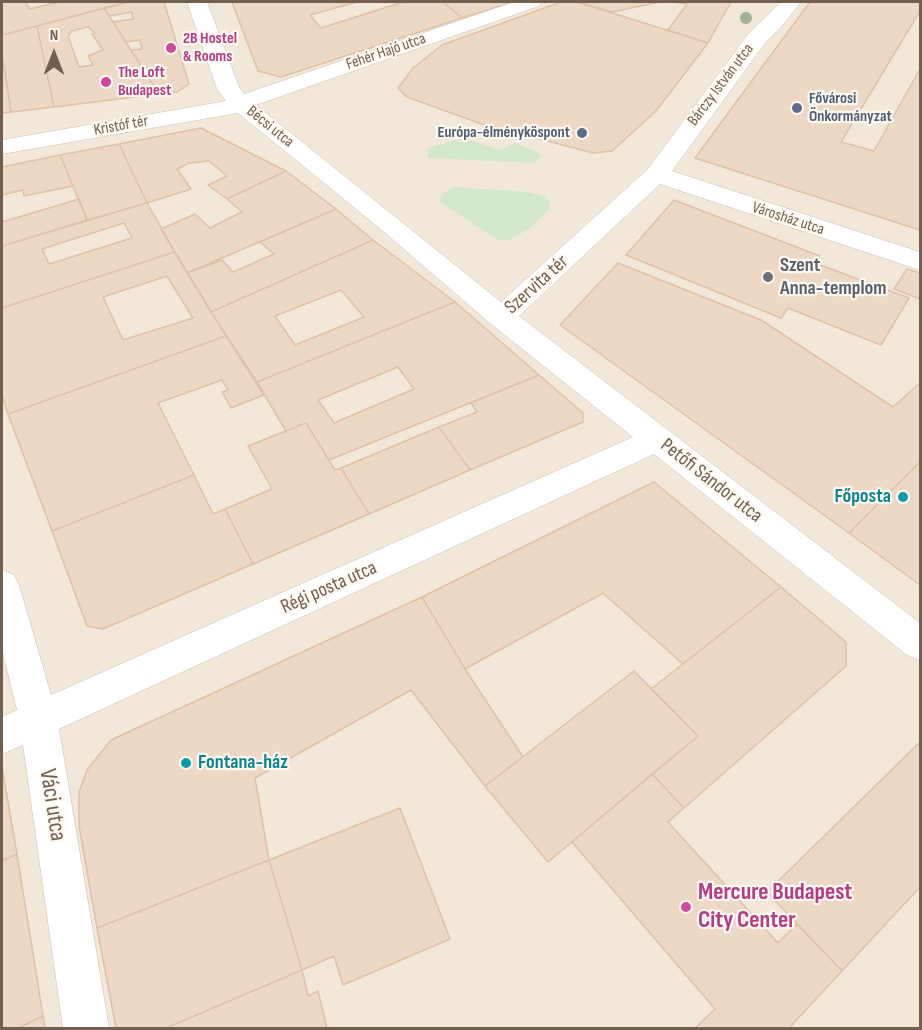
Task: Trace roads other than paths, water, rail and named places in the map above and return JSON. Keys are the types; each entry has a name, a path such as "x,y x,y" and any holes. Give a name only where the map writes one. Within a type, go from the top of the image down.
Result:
{"street":[{"name":"Bécsi utca","path":"197,2 228,89 240,103 386,220"},
{"name":"Fehér Hajó utca","path":"240,103 532,2"},
{"name":"Bárczy István utca","path":"657,174 757,38 774,23 791,2"},
{"name":"Kristóf tér","path":"2,147 224,110 240,103"},
{"name":"Városház utca","path":"657,174 695,189 921,261"},
{"name":"Szervita tér","path":"386,220 501,317 657,174"},
{"name":"Petőfi Sándor utca","path":"501,317 921,644"},
{"name":"Régi posta utca","path":"2,736 657,439"},
{"name":"Váci utca","path":"2,585 39,720 86,1029"}],"place":[{"name":"2B Hostel & Rooms","path":"171,48"},
{"name":"The Loft Budapest","path":"106,82"},
{"name":"Fővárosi Önkormányzat","path":"797,108"},
{"name":"Európa-élményköspont","path":"582,133"},
{"name":"Szent Anna-templom","path":"768,277"},
{"name":"Főposta","path":"903,497"},
{"name":"Fontana-ház","path":"186,763"},
{"name":"Mercure Budapest City Center","path":"686,907"}]}
